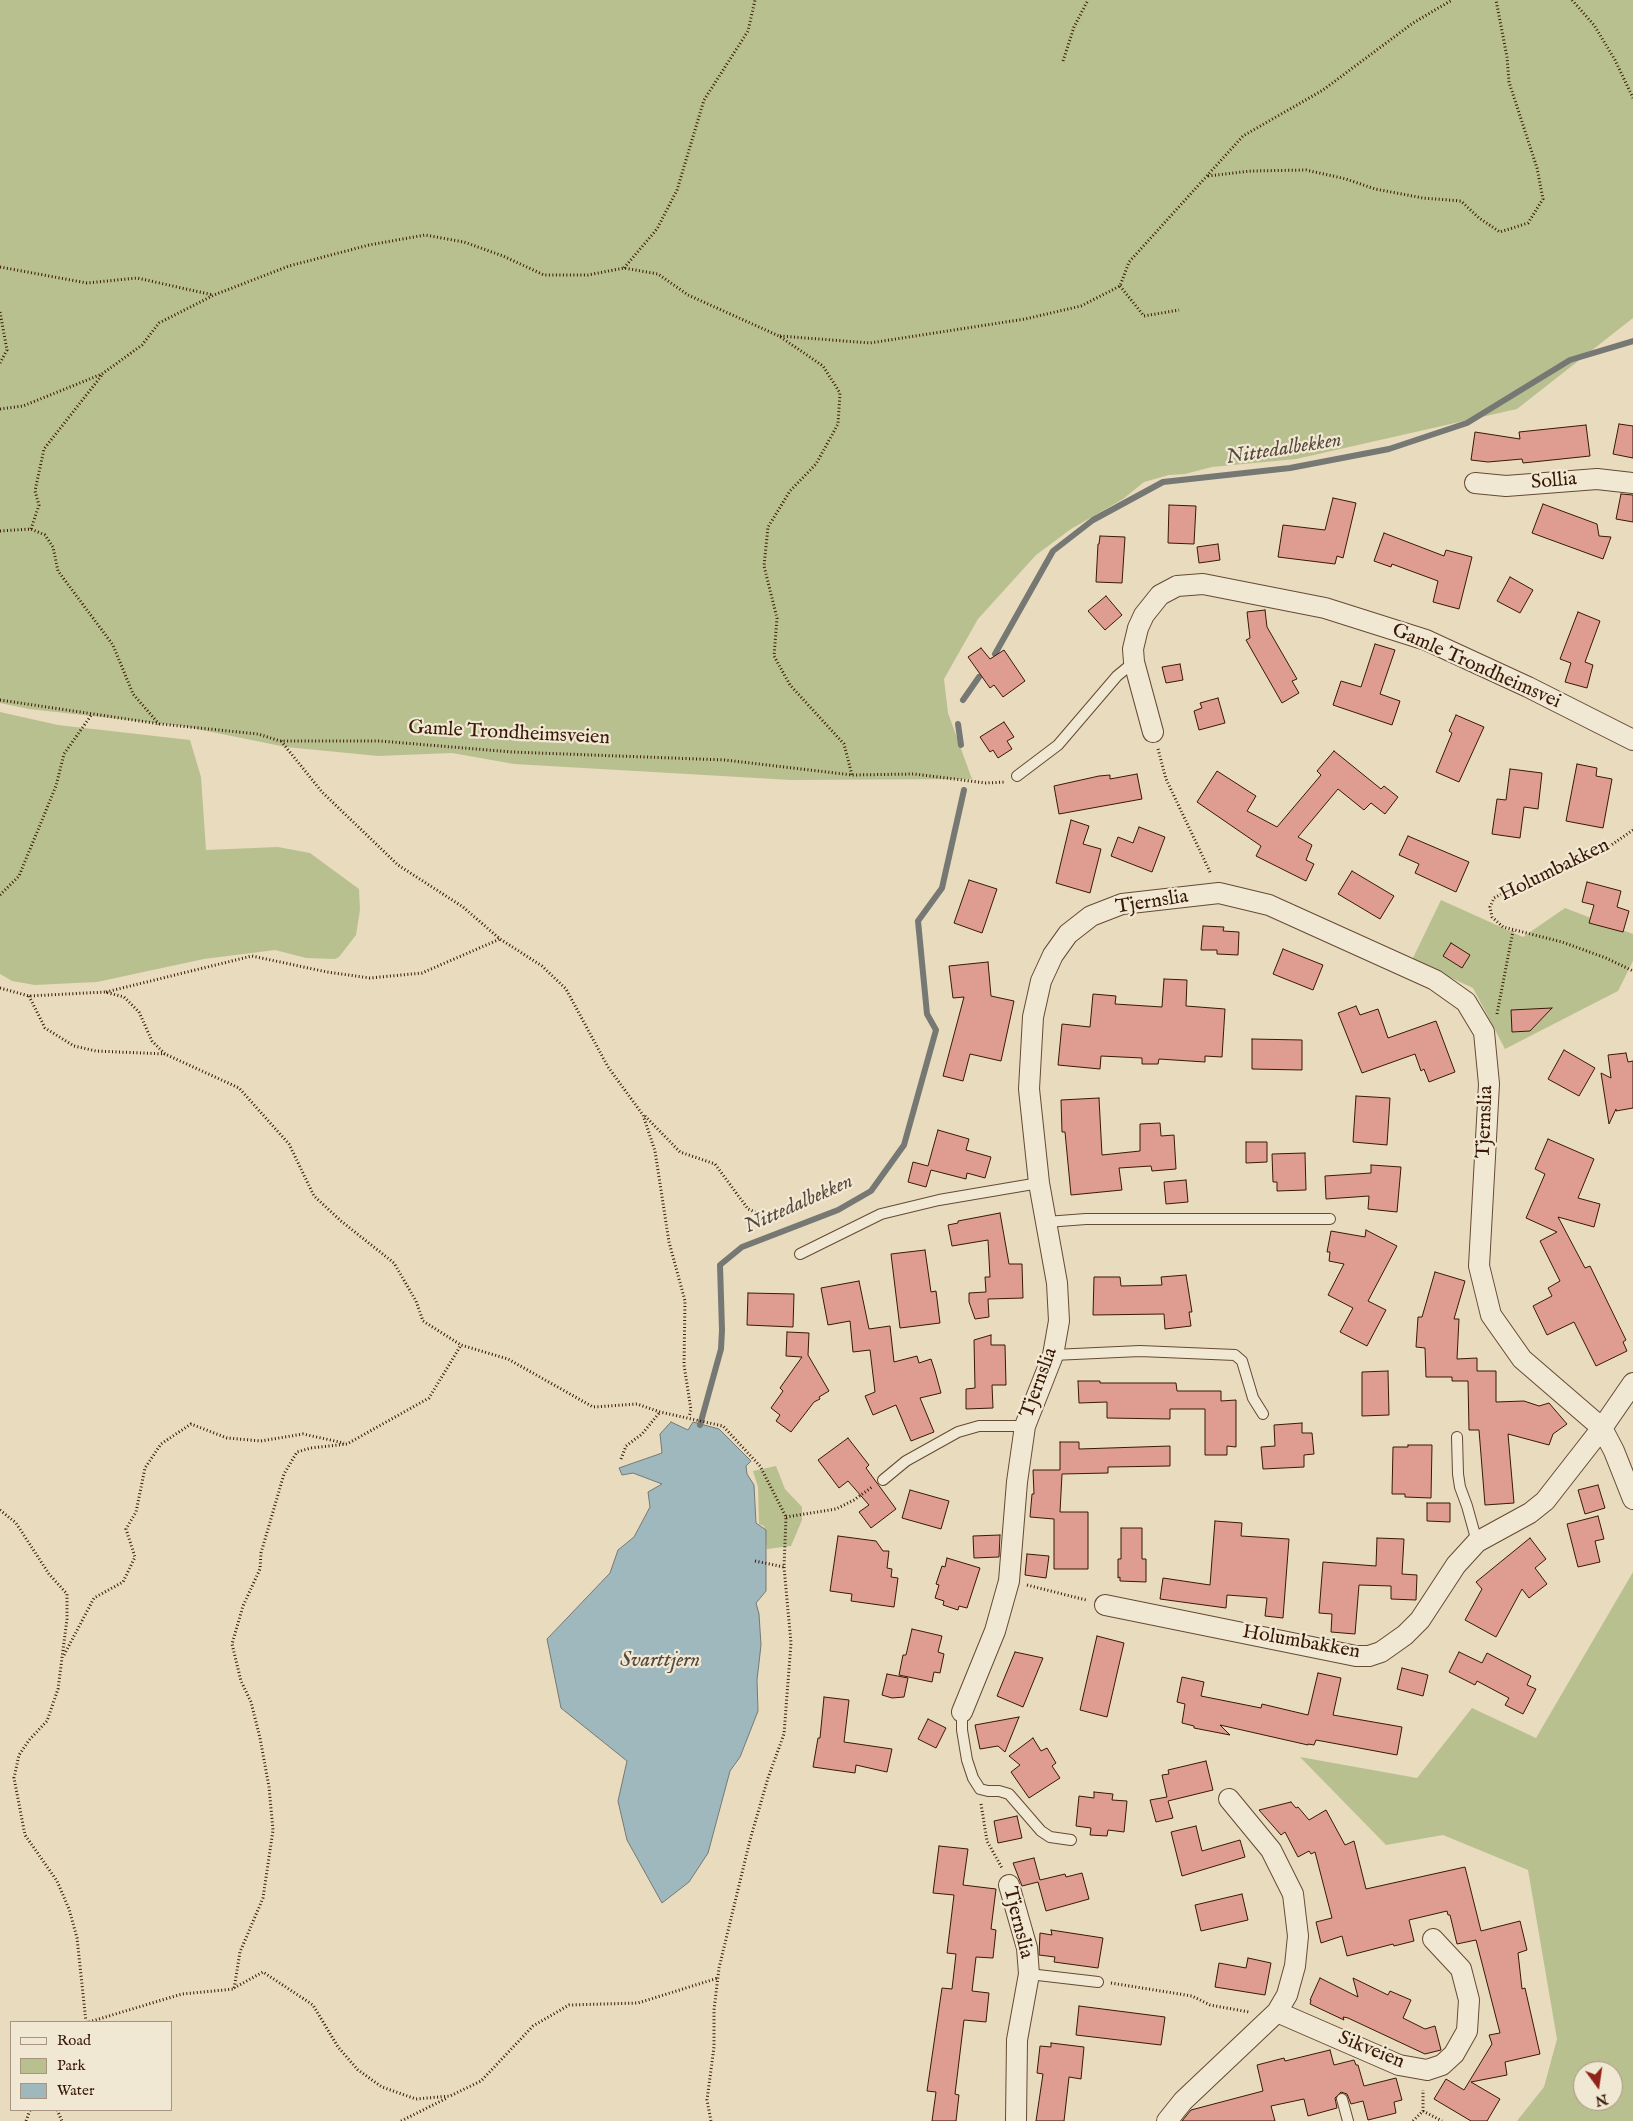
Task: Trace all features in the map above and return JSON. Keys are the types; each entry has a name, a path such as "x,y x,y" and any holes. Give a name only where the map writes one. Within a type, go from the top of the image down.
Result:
{"street":[{"name":"Sollia","path":"1475,483 1506,486 1597,479 1633,483"},
{"name":"Gamle Trondheimsvei","path":"1153,732 1132,649 1144,615 1160,595 1177,586 1188,584 1222,586 1324,608 1426,640 1519,682 1633,740"},
{"name":"Tjernslia","path":"962,1712 995,1631 1010,1581 1017,1482 1025,1426 1053,1355 1059,1321 1058,1283 1039,1183 1029,1089 1033,1017 1041,981 1053,955 1068,934 1091,916 1122,904 1219,893 1269,906 1435,980 1466,1002 1484,1032 1489,1084 1480,1266 1491,1315 1522,1359 1602,1428 1614,1451 1633,1499"},
{"name":"Holumbakken","path":"1105,1605 1356,1656 1369,1656 1394,1644 1420,1620 1456,1565 1477,1542 1530,1513 1545,1501 1602,1428 1633,1383"},
{"path":"1167,2121 1183,2101 1274,2016 1287,1995 1297,1954 1298,1936 1293,1894 1271,1850 1229,1799"},
{"name":"Tjernslia","path":"1009,1885 1027,1948 1029,1974 1017,2040 1016,2121"},
{"name":"Sikveien","path":"1274,2016 1399,2065 1427,2070 1442,2065 1454,2054 1467,2031 1469,2000 1461,1969 1433,1939"}],"lane":[{"path":"1017,776 1058,745 1117,676 1134,662"},
{"path":"800,1254 881,1214 939,1200 1039,1183"},
{"path":"1046,1222 1086,1219 1330,1219"},
{"path":"1053,1355 1140,1351 1235,1354 1242,1361 1253,1398 1263,1414"},
{"path":"883,1480 906,1461 958,1432 979,1426 1025,1426"},
{"path":"1457,1437 1460,1487 1477,1542"},
{"path":"962,1712 962,1730 967,1760 973,1778 980,1789 988,1791 999,1790 1009,1794 1040,1831 1050,1837 1071,1840"},
{"path":"1029,1974 1098,1982"},
{"path":"1342,2099 1348,2121"}],"path":[{"path":"624,268 657,229 677,190 704,100 748,32 755,0"},
{"path":"1062,61 1074,27 1088,0"},
{"path":"779,336 870,343 1025,319 1081,306 1120,286 1129,262 1243,136 1323,90 1413,23 1452,0"},
{"path":"1207,176 1251,171 1306,170 1346,179 1375,189 1423,198 1461,201 1479,218 1500,232 1528,223 1543,199 1537,168 1509,82 1508,57 1496,0"},
{"path":"1572,0 1594,26 1611,53 1633,98"},
{"path":"0,408 24,406 102,374 142,345 159,322 214,295 289,266 369,245 425,235 464,242 503,256 544,275 588,275 624,268 658,274 688,295 779,336 823,366 840,393 838,424 816,464 790,491 768,527 764,566 777,618 774,656 790,685 844,744 852,775"},
{"path":"0,267 88,283 136,278 214,295"},
{"path":"1120,286 1144,316 1178,310"},
{"path":"0,312 7,350 0,363"},
{"path":"31,529 39,506 35,491 44,449 102,374"},
{"path":"0,531 31,529 46,535 52,547 58,571 113,645 133,694 160,724"},
{"name":"Gamle Trondheimsveien","path":"0,700 160,724 258,734 280,741 380,741 512,752 725,760 852,775 914,774 1001,783 1017,776"},
{"path":"0,895 19,876 56,786 64,754 92,714"},
{"path":"1153,732 1166,779 1219,893"},
{"path":"280,741 322,792 398,865 463,906 500,939 542,966 566,989 608,1067 643,1115 680,1152 715,1164 748,1209 768,1217"},
{"name":"Holumbakken","path":"1633,830 1607,848 1503,893 1494,898 1490,907 1492,918 1497,923 1513,931 1562,942 1606,958 1633,971"},
{"path":"1496,1021 1513,931"},
{"path":"0,988 29,996 105,992 252,956 327,972 370,978 422,973 500,939"},
{"path":"105,992 124,997 138,1012 152,1042 165,1054 239,1088 289,1144 314,1196 341,1221 394,1263 416,1301 423,1321 461,1344 508,1359 593,1407 637,1404 660,1412 706,1420 724,1426 760,1466 786,1517 784,1567 791,1643 784,1734 768,1778 750,1840 718,1978 714,2010 714,2047 707,2100 711,2121"},
{"path":"29,996 46,1028 74,1046 96,1051 165,1054"},
{"path":"643,1115 655,1151 669,1242 685,1301 684,1365 691,1410 689,1417"},
{"path":"234,1989 240,1952 263,1898 273,1830 269,1787 260,1738 251,1702 241,1681 232,1644 243,1606 260,1569 261,1553 284,1474 297,1452 311,1448 347,1444 429,1398 461,1344"},
{"path":"621,1459 626,1446 642,1434 660,1412"},
{"path":"63,1657 94,1598 122,1582 135,1556 126,1529 136,1512 145,1468 161,1444 191,1424 227,1438 261,1442 302,1434 347,1444"},
{"path":"786,1517 836,1509 854,1500 883,1480"},
{"path":"0,1510 16,1522 49,1574 67,1594 67,1619 58,1689 48,1722 30,1739 19,1755 14,1778 25,1835 56,1881 69,1909 77,1938 88,2021"},
{"path":"755,1561 784,1567"},
{"path":"1010,1581 1105,1605"},
{"name":"Tjernslia","path":"980,1789 981,1808 988,1841 1009,1885"},
{"path":"91,2021 182,1994 234,1989 263,1972 313,2005 338,2047 358,2070 382,2087 416,2099 450,2096"},
{"path":"401,2121 481,2081 533,2026 569,2005 638,2003 718,1978"},
{"path":"1098,1982 1122,1983 1192,1996 1210,2005 1274,2016"},
{"path":"1413,2121 1423,2111 1424,2100"},
{"path":"1423,2111 1442,2121"}],"green space":[{"path":"0,0 1633,0 1633,318 1517,409 1296,459 1212,467 1185,474 1169,475 1144,482 1123,499 1071,529 1036,555 978,619 944,679 948,713 972,779 791,780 514,764 452,753 378,756 286,747 182,726 29,709 0,703"},
{"path":"0,712 58,725 190,740 201,777 206,850 278,847 310,853 359,889 360,910 356,935 339,957 335,959 306,958 275,950 204,959 97,982 35,985 12,981 0,974"},
{"path":"1441,900 1523,937 1565,908 1633,934 1633,961 1618,991 1505,1049 1473,988 1412,960"},
{"path":"776,1466 785,1489 802,1507 802,1520 791,1546 767,1549 764,1526 759,1524 758,1487 753,1471"},
{"path":"1633,1572 1633,2121 1517,2121 1544,2087 1557,2039 1528,1870 1443,1835 1386,1845 1300,1757 1417,1778 1472,1708 1536,1738"}],"water":[{"name":"Svarttjern","path":"671,1422 688,1430 693,1422 719,1429 751,1461 746,1466 747,1474 754,1485 756,1523 766,1530 766,1591 756,1603 759,1614 761,1645 757,1680 758,1711 740,1757 730,1771 708,1853 689,1882 662,1903 627,1840 618,1801 627,1761 561,1708 547,1639 610,1573 618,1550 634,1537 650,1507 648,1492 662,1484 633,1473 622,1475 619,1468 662,1453 660,1434"}],"building":[{"path":"1619,424 1633,426 1633,458 1613,454"},
{"path":"1586,425 1590,456 1523,463 1522,459 1488,462 1471,460 1475,432 1520,439 1519,432"},
{"path":"1621,494 1633,495 1633,522 1616,519"},
{"path":"1333,498 1356,503 1343,558 1337,556 1335,564 1278,557 1283,525 1325,530"},
{"path":"1543,504 1597,524 1599,536 1611,537 1603,559 1532,533"},
{"path":"1169,505 1196,506 1194,544 1168,543"},
{"path":"1384,533 1444,556 1446,550 1472,557 1459,609 1433,602 1438,581 1392,564 1391,567 1374,561"},
{"path":"1100,536 1125,537 1122,583 1096,582"},
{"path":"1218,544 1220,560 1199,563 1197,547"},
{"path":"1510,577 1533,590 1520,613 1497,601"},
{"path":"1106,596 1122,615 1105,630 1088,611"},
{"path":"1265,610 1267,627 1297,679 1292,681 1299,693 1282,703 1246,640 1250,638 1247,612"},
{"path":"1578,612 1600,621 1585,662 1593,665 1587,688 1565,682 1571,663 1560,659"},
{"path":"1375,644 1395,650 1380,694 1400,701 1392,725 1333,705 1341,681 1361,687"},
{"path":"981,648 990,659 1004,650 1025,681 1003,697 994,685 990,688 968,657"},
{"path":"1180,664 1183,680 1166,683 1162,667"},
{"path":"1218,698 1225,723 1199,730 1194,711 1202,708 1200,703"},
{"path":"1456,715 1484,727 1459,782 1436,772 1452,733 1449,731"},
{"path":"1004,722 1014,737 1007,741 1012,749 998,758 993,750 990,752 980,737"},
{"path":"1334,751 1381,789 1384,786 1398,797 1385,814 1371,803 1364,810 1338,789 1298,837 1312,845 1306,860 1314,864 1306,881 1256,856 1261,846 1197,802 1217,771 1256,796 1247,811 1277,827 1321,775 1317,771"},
{"path":"1577,764 1597,768 1596,776 1612,779 1603,828 1566,821"},
{"path":"1510,769 1542,773 1538,809 1524,807 1520,838 1492,834 1497,799 1506,800"},
{"path":"1137,774 1142,799 1059,814 1054,786 1099,776 1110,775 1110,779"},
{"path":"1071,820 1089,826 1083,844 1101,849 1090,893 1056,883"},
{"path":"1139,827 1165,837 1152,872 1111,856 1118,837 1133,843"},
{"path":"1408,836 1469,862 1456,892 1415,873 1419,864 1399,855"},
{"path":"1352,871 1394,896 1380,919 1338,894"},
{"path":"969,880 997,889 982,933 954,923"},
{"path":"1587,882 1621,891 1617,907 1629,911 1623,932 1589,923 1594,905 1582,902"},
{"path":"1203,926 1224,927 1223,931 1239,932 1238,955 1217,954 1217,950 1201,950"},
{"path":"1451,943 1470,955 1462,968 1443,956"},
{"path":"1283,949 1323,965 1313,990 1273,974"},
{"path":"988,962 991,996 1014,1001 1001,1061 970,1054 963,1081 943,1076 964,997 953,998 949,966"},
{"path":"1164,979 1187,980 1186,1006 1225,1009 1222,1057 1205,1056 1205,1062 1159,1059 1158,1064 1142,1064 1142,1058 1101,1056 1100,1069 1058,1065 1062,1024 1090,1027 1093,994 1116,996 1115,1004 1162,1007"},
{"path":"1356,1006 1360,1015 1378,1009 1388,1038 1436,1021 1455,1072 1429,1082 1424,1069 1421,1071 1415,1054 1362,1073 1338,1013"},
{"path":"1552,1008 1530,1031 1512,1032 1511,1010"},
{"path":"1252,1039 1302,1040 1302,1070 1252,1069"},
{"path":"1564,1050 1595,1068 1579,1096 1548,1079"},
{"path":"1626,1053 1628,1062 1633,1061 1633,1108 1616,1111 1616,1109 1609,1124 1601,1073 1611,1078 1608,1055"},
{"path":"1356,1096 1390,1098 1387,1145 1353,1142"},
{"path":"1099,1098 1102,1155 1140,1151 1140,1124 1160,1123 1161,1136 1174,1135 1176,1169 1152,1171 1151,1166 1119,1168 1122,1190 1071,1195 1065,1132 1062,1132 1061,1100"},
{"path":"938,1130 969,1139 966,1150 991,1157 985,1178 967,1173 966,1179 931,1170 926,1187 908,1182 913,1162 928,1166"},
{"path":"1548,1139 1594,1159 1578,1198 1600,1204 1594,1227 1558,1217 1585,1268 1590,1266 1626,1340 1623,1342 1627,1351 1596,1366 1574,1322 1547,1335 1533,1306 1552,1296 1548,1288 1560,1281 1540,1241 1557,1232 1526,1218 1545,1174 1535,1169"},
{"path":"1246,1142 1267,1142 1267,1162 1246,1163"},
{"path":"1305,1153 1306,1190 1277,1191 1277,1182 1273,1182 1272,1154"},
{"path":"1371,1165 1401,1167 1397,1212 1368,1209 1369,1196 1326,1199 1325,1176 1371,1173"},
{"path":"1186,1180 1188,1202 1166,1204 1164,1182"},
{"path":"1000,1213 1009,1264 1022,1264 1023,1298 988,1299 989,1317 975,1319 969,1302 969,1293 986,1292 985,1277 990,1277 988,1240 952,1246 948,1225 958,1223 958,1221"},
{"path":"1366,1230 1397,1246 1368,1301 1386,1310 1367,1346 1340,1332 1353,1308 1328,1295 1344,1264 1329,1261 1330,1252 1327,1252 1331,1231 1365,1237"},
{"path":"925,1250 931,1292 936,1291 940,1323 900,1328 891,1254"},
{"path":"1435,1272 1465,1281 1454,1319 1459,1319 1457,1359 1477,1358 1477,1371 1496,1371 1496,1402 1524,1401 1539,1406 1549,1403 1567,1424 1553,1434 1549,1445 1508,1434 1514,1503 1485,1505 1479,1430 1469,1430 1468,1381 1452,1381 1452,1377 1426,1377 1425,1348 1416,1347 1418,1317 1422,1317"},
{"path":"1186,1275 1192,1312 1189,1312 1191,1326 1165,1329 1164,1314 1093,1315 1094,1277 1120,1277 1121,1286 1162,1285 1161,1277"},
{"path":"859,1281 869,1329 890,1326 894,1362 917,1356 919,1363 931,1359 941,1393 920,1398 934,1432 911,1441 896,1405 873,1415 865,1396 875,1392 870,1350 853,1352 850,1321 828,1325 821,1288"},
{"path":"748,1293 794,1294 793,1327 747,1325"},
{"path":"787,1332 809,1333 808,1355 829,1391 814,1402 791,1432 776,1421 780,1415 771,1408 783,1391 780,1388 802,1357 786,1356"},
{"path":"991,1335 991,1345 1005,1345 1006,1385 992,1385 993,1408 966,1409 966,1389 975,1388 974,1340"},
{"path":"1388,1371 1389,1415 1362,1416 1362,1372"},
{"path":"1078,1381 1100,1381 1100,1383 1176,1383 1177,1391 1221,1391 1221,1401 1236,1400 1236,1447 1227,1446 1227,1455 1205,1455 1205,1409 1170,1409 1170,1419 1107,1418 1107,1402 1079,1403"},
{"path":"1302,1423 1302,1433 1312,1433 1314,1454 1304,1455 1304,1467 1263,1469 1261,1447 1275,1446 1274,1425"},
{"path":"848,1438 869,1465 866,1468 896,1509 871,1528 859,1512 869,1505 848,1481 839,1488 818,1460"},
{"path":"1060,1442 1079,1442 1079,1449 1170,1446 1170,1466 1108,1467 1108,1473 1062,1474 1060,1512 1088,1512 1088,1569 1054,1569 1054,1519 1030,1517 1032,1494 1034,1494 1033,1470 1060,1470"},
{"path":"1408,1445 1432,1445 1431,1498 1405,1497 1405,1494 1392,1494 1393,1447 1408,1447"},
{"path":"1598,1485 1605,1508 1585,1514 1578,1490"},
{"path":"910,1490 949,1501 941,1529 902,1518"},
{"path":"1427,1503 1450,1503 1450,1522 1427,1521"},
{"path":"1598,1516 1604,1539 1595,1541 1600,1562 1578,1567 1567,1524"},
{"path":"1215,1521 1242,1523 1241,1536 1289,1539 1283,1618 1265,1616 1267,1598 1227,1595 1226,1608 1160,1599 1163,1578 1210,1585"},
{"path":"1121,1528 1142,1528 1142,1559 1146,1559 1146,1582 1120,1581 1120,1577 1118,1578 1118,1559 1121,1559"},
{"path":"1000,1535 999,1557 974,1558 973,1536"},
{"path":"838,1536 876,1541 883,1551 889,1551 887,1568 892,1569 891,1577 898,1578 894,1607 851,1601 852,1594 830,1591"},
{"path":"1377,1538 1404,1539 1402,1574 1417,1575 1416,1600 1391,1599 1391,1586 1359,1585 1355,1634 1331,1632 1332,1614 1319,1613 1323,1562 1376,1566"},
{"path":"1530,1538 1546,1559 1535,1568 1547,1584 1529,1598 1522,1589 1496,1637 1465,1620 1482,1589 1476,1582"},
{"path":"1027,1554 1049,1556 1046,1578 1025,1575"},
{"path":"947,1558 980,1568 967,1608 959,1606 958,1610 943,1605 944,1601 935,1598 939,1585 936,1584 942,1566 945,1567"},
{"path":"912,1629 942,1636 938,1652 944,1654 940,1673 934,1672 932,1682 899,1675 903,1655 906,1655"},
{"path":"1097,1636 1124,1643 1107,1717 1080,1710"},
{"path":"1015,1652 1043,1658 1023,1707 997,1696"},
{"path":"1459,1652 1482,1663 1487,1653 1531,1676 1527,1685 1536,1689 1523,1714 1505,1705 1509,1698 1477,1681 1475,1685 1449,1672"},
{"path":"1402,1668 1428,1675 1423,1696 1397,1689"},
{"path":"1318,1673 1341,1678 1333,1715 1402,1727 1397,1755 1316,1740 1314,1745 1308,1745 1220,1725 1230,1735 1194,1728 1194,1726 1182,1723 1185,1704 1177,1702 1182,1677 1204,1682 1201,1696 1261,1708 1262,1704 1308,1715"},
{"path":"887,1674 908,1678 904,1697 892,1698 882,1695"},
{"path":"824,1697 849,1700 844,1742 892,1749 887,1772 856,1765 855,1773 813,1767 818,1738 820,1738"},
{"path":"1019,1717 1005,1752 998,1746 980,1749 975,1725"},
{"path":"928,1719 946,1728 936,1748 918,1739"},
{"path":"1033,1738 1041,1751 1047,1748 1056,1763 1052,1766 1060,1778 1029,1798 1011,1772 1020,1765 1009,1756"},
{"path":"1206,1761 1213,1790 1168,1801 1173,1818 1156,1822 1150,1800 1167,1797 1162,1775 1169,1774 1168,1770"},
{"path":"1094,1792 1113,1794 1112,1800 1127,1801 1124,1832 1108,1830 1107,1836 1090,1835 1091,1828 1076,1826 1079,1796 1094,1798"},
{"path":"1291,1802 1309,1820 1326,1810 1345,1845 1354,1841 1366,1889 1465,1867 1481,1931 1520,1921 1527,1950 1518,1953 1522,1989 1525,1988 1540,2054 1505,2062 1507,2075 1471,2082 1500,2099 1487,2121 1471,2121 1434,2099 1446,2079 1464,2090 1492,2044 1489,2035 1500,2033 1476,1940 1457,1944 1450,1915 1448,1915 1447,1911 1409,1920 1414,1941 1394,1946 1393,1944 1347,1956 1342,1936 1321,1943 1316,1922 1332,1918 1315,1852 1311,1854 1309,1851 1298,1857 1285,1832 1281,1835 1259,1810"},
{"path":"1017,1816 1022,1838 998,1843 994,1821"},
{"path":"1196,1826 1202,1851 1240,1840 1245,1857 1182,1876 1171,1832"},
{"path":"939,1846 968,1849 963,1885 996,1889 991,1929 996,1930 993,1958 976,1957 972,1991 989,1993 986,2022 964,2020 955,2094 959,2095 956,2121 932,2121 936,2092 927,2091 942,1988 952,1989 956,1954 947,1953 954,1895 933,1893"},
{"path":"1034,1858 1040,1880 1065,1874 1066,1877 1082,1873 1089,1899 1046,1911 1038,1882 1022,1886 1013,1863"},
{"path":"1242,1894 1248,1920 1201,1931 1195,1905"},
{"path":"1051,1930 1103,1938 1098,1968 1054,1962 1055,1957 1039,1955 1040,1933 1052,1935"},
{"path":"1248,1958 1271,1963 1265,1995 1215,1987 1219,1963 1246,1968"},
{"path":"1320,1978 1358,1997 1353,1978 1388,1995 1390,1991 1411,2000 1403,2018 1425,2029 1435,2026 1441,2050 1425,2054 1348,2018 1343,2017 1344,2020 1310,2004"},
{"path":"1079,2006 1165,2017 1161,2045 1076,2035"},
{"path":"1051,2043 1084,2047 1081,2079 1069,2077 1064,2121 1036,2121 1043,2074 1037,2073 1040,2046 1051,2047"},
{"path":"1330,2050 1334,2065 1354,2060 1356,2065 1358,2065 1364,2086 1396,2078 1402,2100 1394,2102 1396,2113 1368,2120 1363,2101 1351,2104 1347,2094 1341,2092 1335,2098 1337,2108 1308,2116 1304,2099 1271,2106 1275,2121 1182,2121 1191,2110 1263,2091 1257,2065 1284,2058 1285,2061"}],"waterway":[{"name":"Nittedalbekken","path":"995,654 1053,551 1093,520 1163,482 1290,468 1389,449 1467,423 1570,360 1633,341"},
{"path":"963,700 979,677"},
{"name":"Nittedalbekken","path":"958,724 961,745"},
{"name":"Nittedalbekken","path":"700,1425 721,1349 720,1265 742,1247 838,1210 871,1191 904,1145 936,1030 927,1014 918,921 942,888 964,790"}]}
